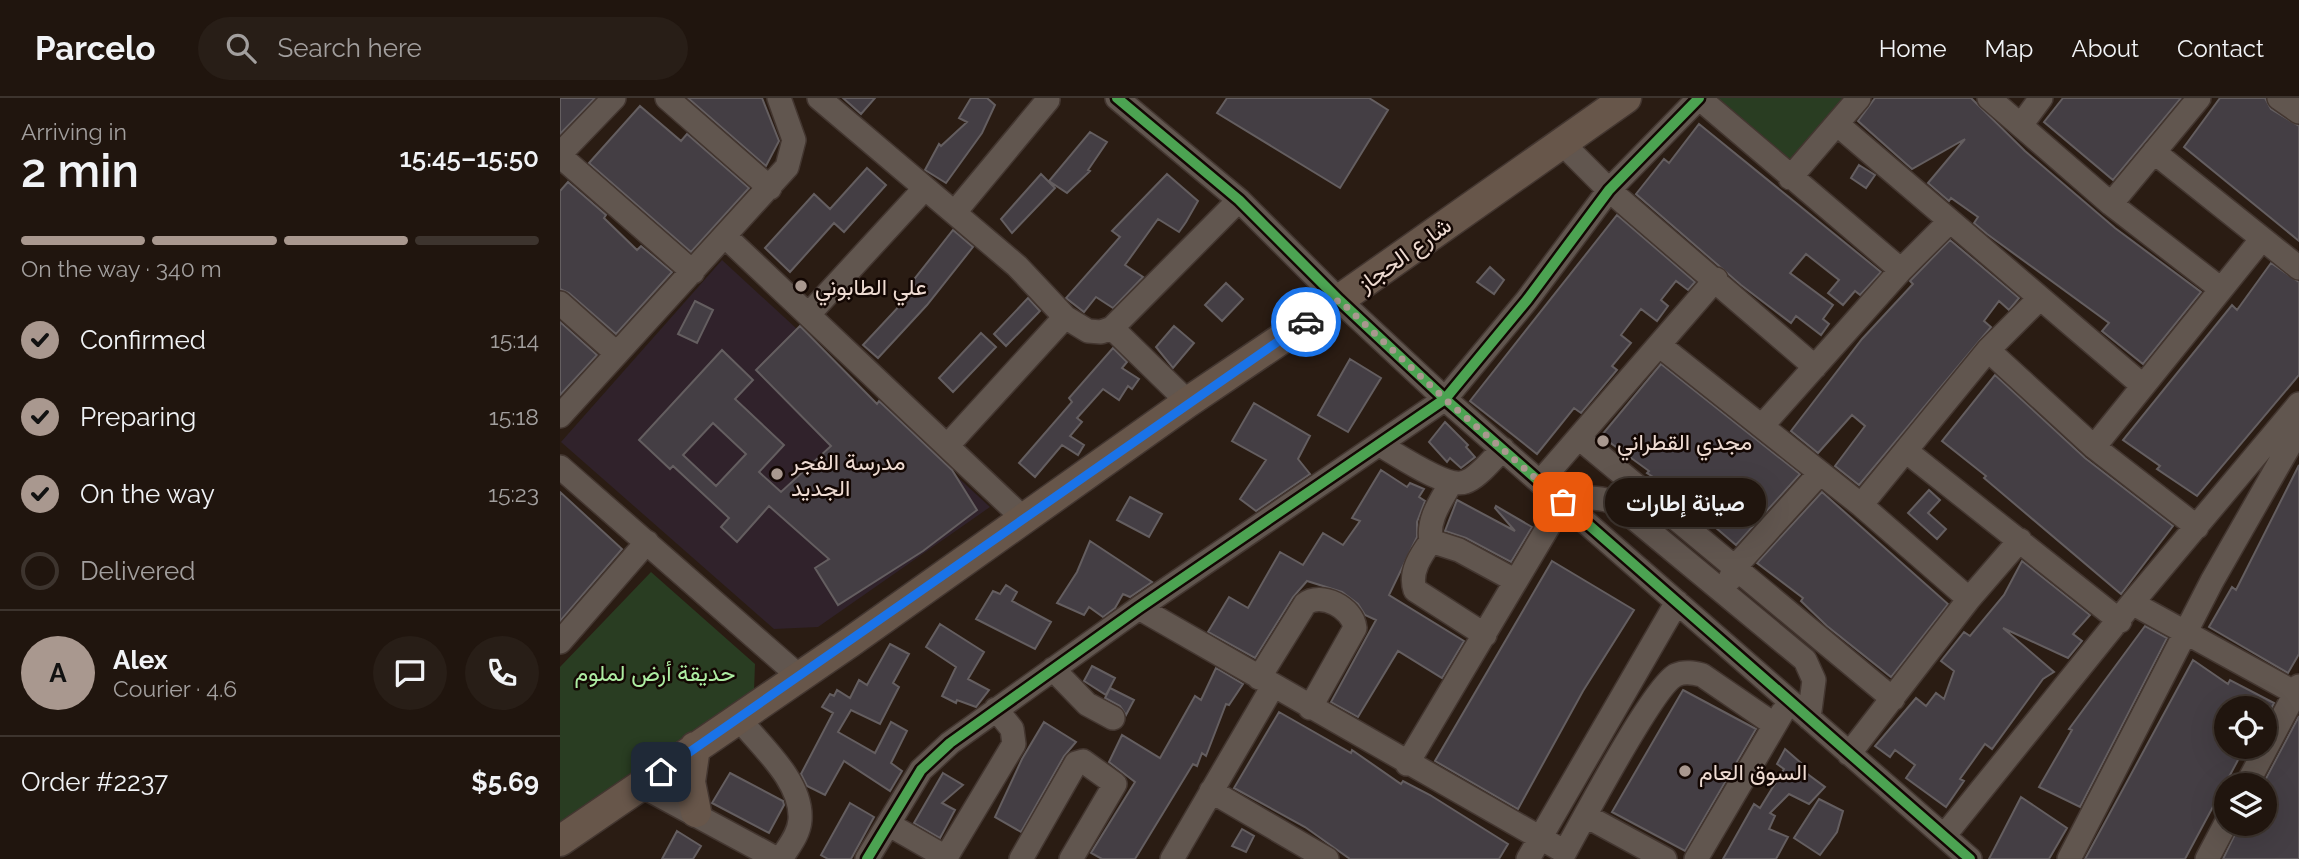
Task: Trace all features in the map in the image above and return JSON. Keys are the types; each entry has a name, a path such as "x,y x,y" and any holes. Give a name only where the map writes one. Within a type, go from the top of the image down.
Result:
{"main road":[{"name":"شارع الحجاز","path":"560,841 800,677 1188,402 1339,300 1626,98"},
{"path":"695,747 690,782 696,813"}],"street":[{"path":"614,98 560,155 693,272"},
{"path":"667,98 770,188"},
{"path":"819,98 1017,266 1065,317 1088,331 1101,332 1112,328 1239,200"},
{"path":"1117,98 1239,200 1339,300 1446,400 1970,859"},
{"path":"867,859 921,770 934,756 1139,608 1446,400 1527,300 1609,190 1699,98 1901,270"},
{"path":"1790,178 1859,98"},
{"path":"1989,98 2111,204 2221,289"},
{"path":"2021,125 2041,98"},
{"path":"2111,204 2199,98"},
{"path":"2279,98 2299,113"},
{"path":"954,212 1048,100"},
{"path":"560,416 615,352 726,237 787,167 794,141 785,101"},
{"path":"1837,124 2142,384"},
{"path":"1561,142 1609,190 1716,279 1815,367"},
{"path":"2154,152 2299,268"},
{"path":"809,314 925,188"},
{"path":"1762,426 1901,270 1950,221"},
{"path":"726,237 1023,518"},
{"path":"2094,447 2142,384 2261,240"},
{"path":"1540,482 1716,279"},
{"path":"1861,505 1988,350 2040,298"},
{"path":"560,303 615,352"},
{"path":"948,445 1065,317"},
{"path":"1112,328 1188,402"},
{"path":"1659,345 1861,505 1969,599"},
{"path":"1988,350 2094,447 2197,527"},
{"path":"1944,836 2299,404"},
{"path":"2069,859 2212,581 2299,429"},
{"path":"1578,438 1893,699"},
{"path":"1380,445 1451,483 1468,482 1503,449"},
{"path":"1906,451 2020,540 2126,612 2186,632 2298,692 2253,773"},
{"path":"560,467 800,677"},
{"path":"1724,593 1735,567 1820,473"},
{"path":"1451,483 1432,517 1429,530 1432,541 1413,573 1415,590 1485,635"},
{"path":"1563,502 1591,498 1613,501 1805,660 1814,680 1809,718"},
{"path":"1407,764 1563,502"},
{"path":"1849,754 1969,599 2020,540"},
{"path":"1432,541 1459,550 1516,582"},
{"path":"562,636 647,542"},
{"path":"1172,859 1211,791 1305,604 1312,598 1320,597 1348,612 1355,628 1310,708"},
{"path":"1528,859 1676,602"},
{"path":"1139,608 1407,764 1572,855 1586,816 1653,700 1675,675 1693,672 1702,675 1775,724"},
{"path":"1053,669 1087,704 1113,718"},
{"path":"1696,859 1789,701"},
{"path":"888,824 942,855 948,854 1014,744 1012,729 996,709"},
{"path":"640,785 779,859 795,837 800,821 799,801 782,773 739,719"},
{"path":"1030,856 1076,763 1083,761 1115,784 1071,859"},
{"path":"1211,791 1327,859"},
{"path":"1586,816 1665,859"},
{"path":"2207,859 2219,836"}],"shaded area":[{"name":"مدرسة الفجر الجديد","path":"722,260 990,507 818,627 774,629 561,442"}],"green space":[{"path":"1712,98 1847,98 1789,166"},
{"name":"حديقة أرض لملوم","path":"651,572 755,664 754,691 560,823 560,667"}],"building":[{"path":"560,98 595,98 560,134"},
{"path":"688,98 762,98 779,141 766,166"},
{"path":"843,98 875,98 861,114"},
{"path":"971,98 987,98 995,105 982,133 946,183 925,170 939,144 941,146 967,122 959,118"},
{"path":"1227,98 1369,98 1388,110 1340,188 1217,113"},
{"path":"1875,98 1971,98 2025,151 2115,228 2201,292 2143,364 2102,331 2109,323 1987,234 1974,223 1978,217 1951,198 1949,201 1928,183 1965,139 1912,169 1858,121"},
{"path":"2063,98 2181,98 2113,180 2044,122"},
{"path":"2220,98 2265,98 2271,109 2299,126 2299,241 2184,147"},
{"path":"640,106 681,141 687,134 749,188 691,252 589,163"},
{"path":"1699,124 1881,272 1860,295 1855,291 1843,305 1828,293 1839,280 1806,254 1790,273 1833,305 1823,319 1829,324 1821,335 1796,316 1791,323 1741,285 1636,194 1664,159 1669,163"},
{"path":"1090,132 1107,142 1088,170 1090,171 1067,193 1049,181"},
{"path":"1859,165 1875,175 1866,188 1851,178"},
{"path":"867,168 886,185 844,232 834,223 790,272 765,248 814,194 830,209"},
{"path":"1041,174 1055,188 1012,233 1001,219"},
{"path":"1167,174 1198,201 1186,222 1179,232 1158,219 1125,265 1143,277 1113,308 1096,297 1084,312 1066,298 1120,237 1112,231"},
{"path":"568,182 606,215 604,218 637,250 641,246 672,272 616,334 569,293 560,289 560,191"},
{"path":"1617,215 1695,282 1688,290 1676,281 1661,300 1668,306 1657,321 1641,309 1621,335 1631,343 1612,366 1617,370 1581,413 1574,408 1537,454 1470,401"},
{"path":"953,230 973,247 927,305 878,358 863,345 917,287 912,282"},
{"path":"1950,240 2019,298 2009,310 1999,301 1984,321 1991,327 1859,485 1835,466 1865,426 1852,415 1818,453 1791,431 1862,339 1913,284 1910,281"},
{"path":"2271,263 2299,282 2299,375 2197,496 2157,469 2160,466 2123,440 2232,305 2237,310"},
{"path":"1490,267 1504,280 1494,294 1477,282"},
{"path":"1226,283 1243,299 1222,321 1205,305"},
{"path":"1028,298 1040,311 1006,346 994,334"},
{"path":"695,301 713,310 697,343 678,334"},
{"path":"560,322 597,355 560,395"},
{"path":"800,326 877,404 879,401 952,470 977,510 923,551 838,605 815,568 829,559 769,506 737,542 721,527 729,518 673,466 670,469 639,440 722,350 753,380 735,399 784,445 759,472 781,492 831,446 756,370","holes":["713,423 746,454 716,486 683,455"]},
{"path":"1174,326 1194,343 1173,368 1156,347"},
{"path":"981,333 996,347 953,392 939,378"},
{"path":"1113,348 1127,362 1122,368 1139,379 1132,389 1128,386 1119,400 1103,389 1077,418 1082,422 1070,436 1084,445 1078,455 1062,445 1035,477 1019,463 1072,402 1069,398"},
{"path":"1350,359 1381,378 1348,432 1318,415"},
{"path":"1661,364 1800,474 1736,545 1667,486 1647,473 1649,471 1601,436"},
{"path":"1995,375 2085,458 2173,526 2121,594 1942,441"},
{"path":"1254,403 1310,436 1298,459 1310,474 1256,511 1240,499 1266,460 1232,441"},
{"path":"1445,422 1468,445 1466,447 1475,457 1461,468 1450,458 1447,462 1429,442"},
{"path":"2299,465 2299,654 2288,673 2209,627 2232,587 2236,590"},
{"path":"1381,470 1407,487 1410,483 1424,489 1419,497 1425,501 1417,522 1417,537 1389,595 1464,641 1442,678 1398,651 1358,717 1331,702 1376,620 1365,615 1358,604 1342,592 1307,581 1293,597 1255,658 1208,632 1229,597 1248,608 1280,552 1303,565 1323,533 1343,545 1360,521 1352,518"},
{"path":"1929,490 1940,500 1928,513 1946,529 1937,539 1908,513"},
{"path":"560,492 622,549 560,621"},
{"path":"1822,492 1948,604 1891,677 1827,626 1801,601 1803,598 1757,563"},
{"path":"1130,497 1162,514 1149,537 1117,520"},
{"path":"1457,500 1515,531 1496,506 1532,527 1511,562 1466,538 1445,531"},
{"path":"1090,541 1152,582 1130,597 1123,594 1115,608 1103,617 1089,607 1084,615 1057,603 1077,572"},
{"path":"1552,561 1634,610 1583,691 1518,809 1435,761"},
{"path":"2022,561 2090,615 2073,634 2082,641 2068,658 2003,628 2054,672 2043,679 1992,749 1985,744 1960,779 1964,781 1946,807 1906,778 1915,765 1895,750 1890,757 1875,746 1916,698 1926,706 1936,693 1944,699 1954,671 1941,661 1964,632 1970,636 2004,595"},
{"path":"1006,585 1017,592 1012,601 1051,622 1035,649 976,619 993,591 1000,594"},
{"path":"940,624 984,652 968,679 989,690 976,707 957,700 956,703 942,696 956,667 926,647"},
{"path":"2145,626 2167,638 2080,807 2039,787 2072,730 2069,729"},
{"path":"890,644 909,654 893,683 899,687 880,724 851,710 838,732 875,753 891,722 907,731 891,763 902,771 890,791 844,761 825,795 807,786 801,774 833,713 822,707 830,694 834,696 837,690 850,698 859,680 867,685"},
{"path":"2193,660 2228,684 2230,680 2261,696 2214,696 2214,759 2239,759 2231,773 2214,773 2214,805 2185,859 2085,859"},
{"path":"1092,666 1115,678 1106,695 1084,681"},
{"path":"1216,668 1243,684 1229,705 1226,704 1206,756 1202,753 1197,766 1193,764 1135,859 1102,859 1091,853 1135,782 1109,762 1122,735 1160,758 1195,696 1201,700"},
{"path":"1110,688 1134,700 1126,715 1120,706 1105,698"},
{"name":"السوق العام","path":"1683,690 1756,729 1685,851 1612,812"},
{"path":"1279,712 1351,753 1352,750 1401,784 1403,781 1430,795 1508,844 1499,859 1350,859 1305,827 1234,788"},
{"path":"2299,716 2299,859 2223,859 2234,836 2277,836 2277,773 2269,773"},
{"path":"1044,722 1076,742 1064,756 1021,832 995,817 1022,759"},
{"path":"1785,749 1801,763 1798,767 1825,787 1809,804 1789,794 1770,813 1775,816 1769,829 1788,837 1776,859 1723,859 1754,804 1760,808 1784,769 1777,764"},
{"path":"730,773 783,801 784,805 769,833 712,803"},
{"path":"943,773 963,785 942,803 955,810 940,838 914,823"},
{"path":"2021,797 2067,828 2049,859 1989,859"},
{"path":"1819,799 1843,811 1837,832 1820,855 1794,838"},
{"path":"850,803 874,817 851,859 828,859 821,855"},
{"path":"1242,829 1254,836 1246,852 1232,846"},
{"path":"677,831 701,846 693,859 662,859"}],"cycle path":[{"path":"1117,98 1239,200 1339,300 1445,399 1970,859"},
{"path":"867,859 921,770 950,743 1139,608 1445,399 1527,300 1609,190 1699,98"}],"way so far":[{"path":"1306,322 1339,300 1446,400 1563,502"}],"place":[{"name":"علي الطابوني","path":"801,286"},
{"name":"مجدي القطراني","path":"1603,441"},
{"name":"مدرسة الفجر الجديد","path":"777,474"},
{"name":"صيانة إطارات","path":"1563,502"},
{"name":"السوق العام","path":"1685,771"}],"route":[{"path":"661,772 1306,322"}]}
